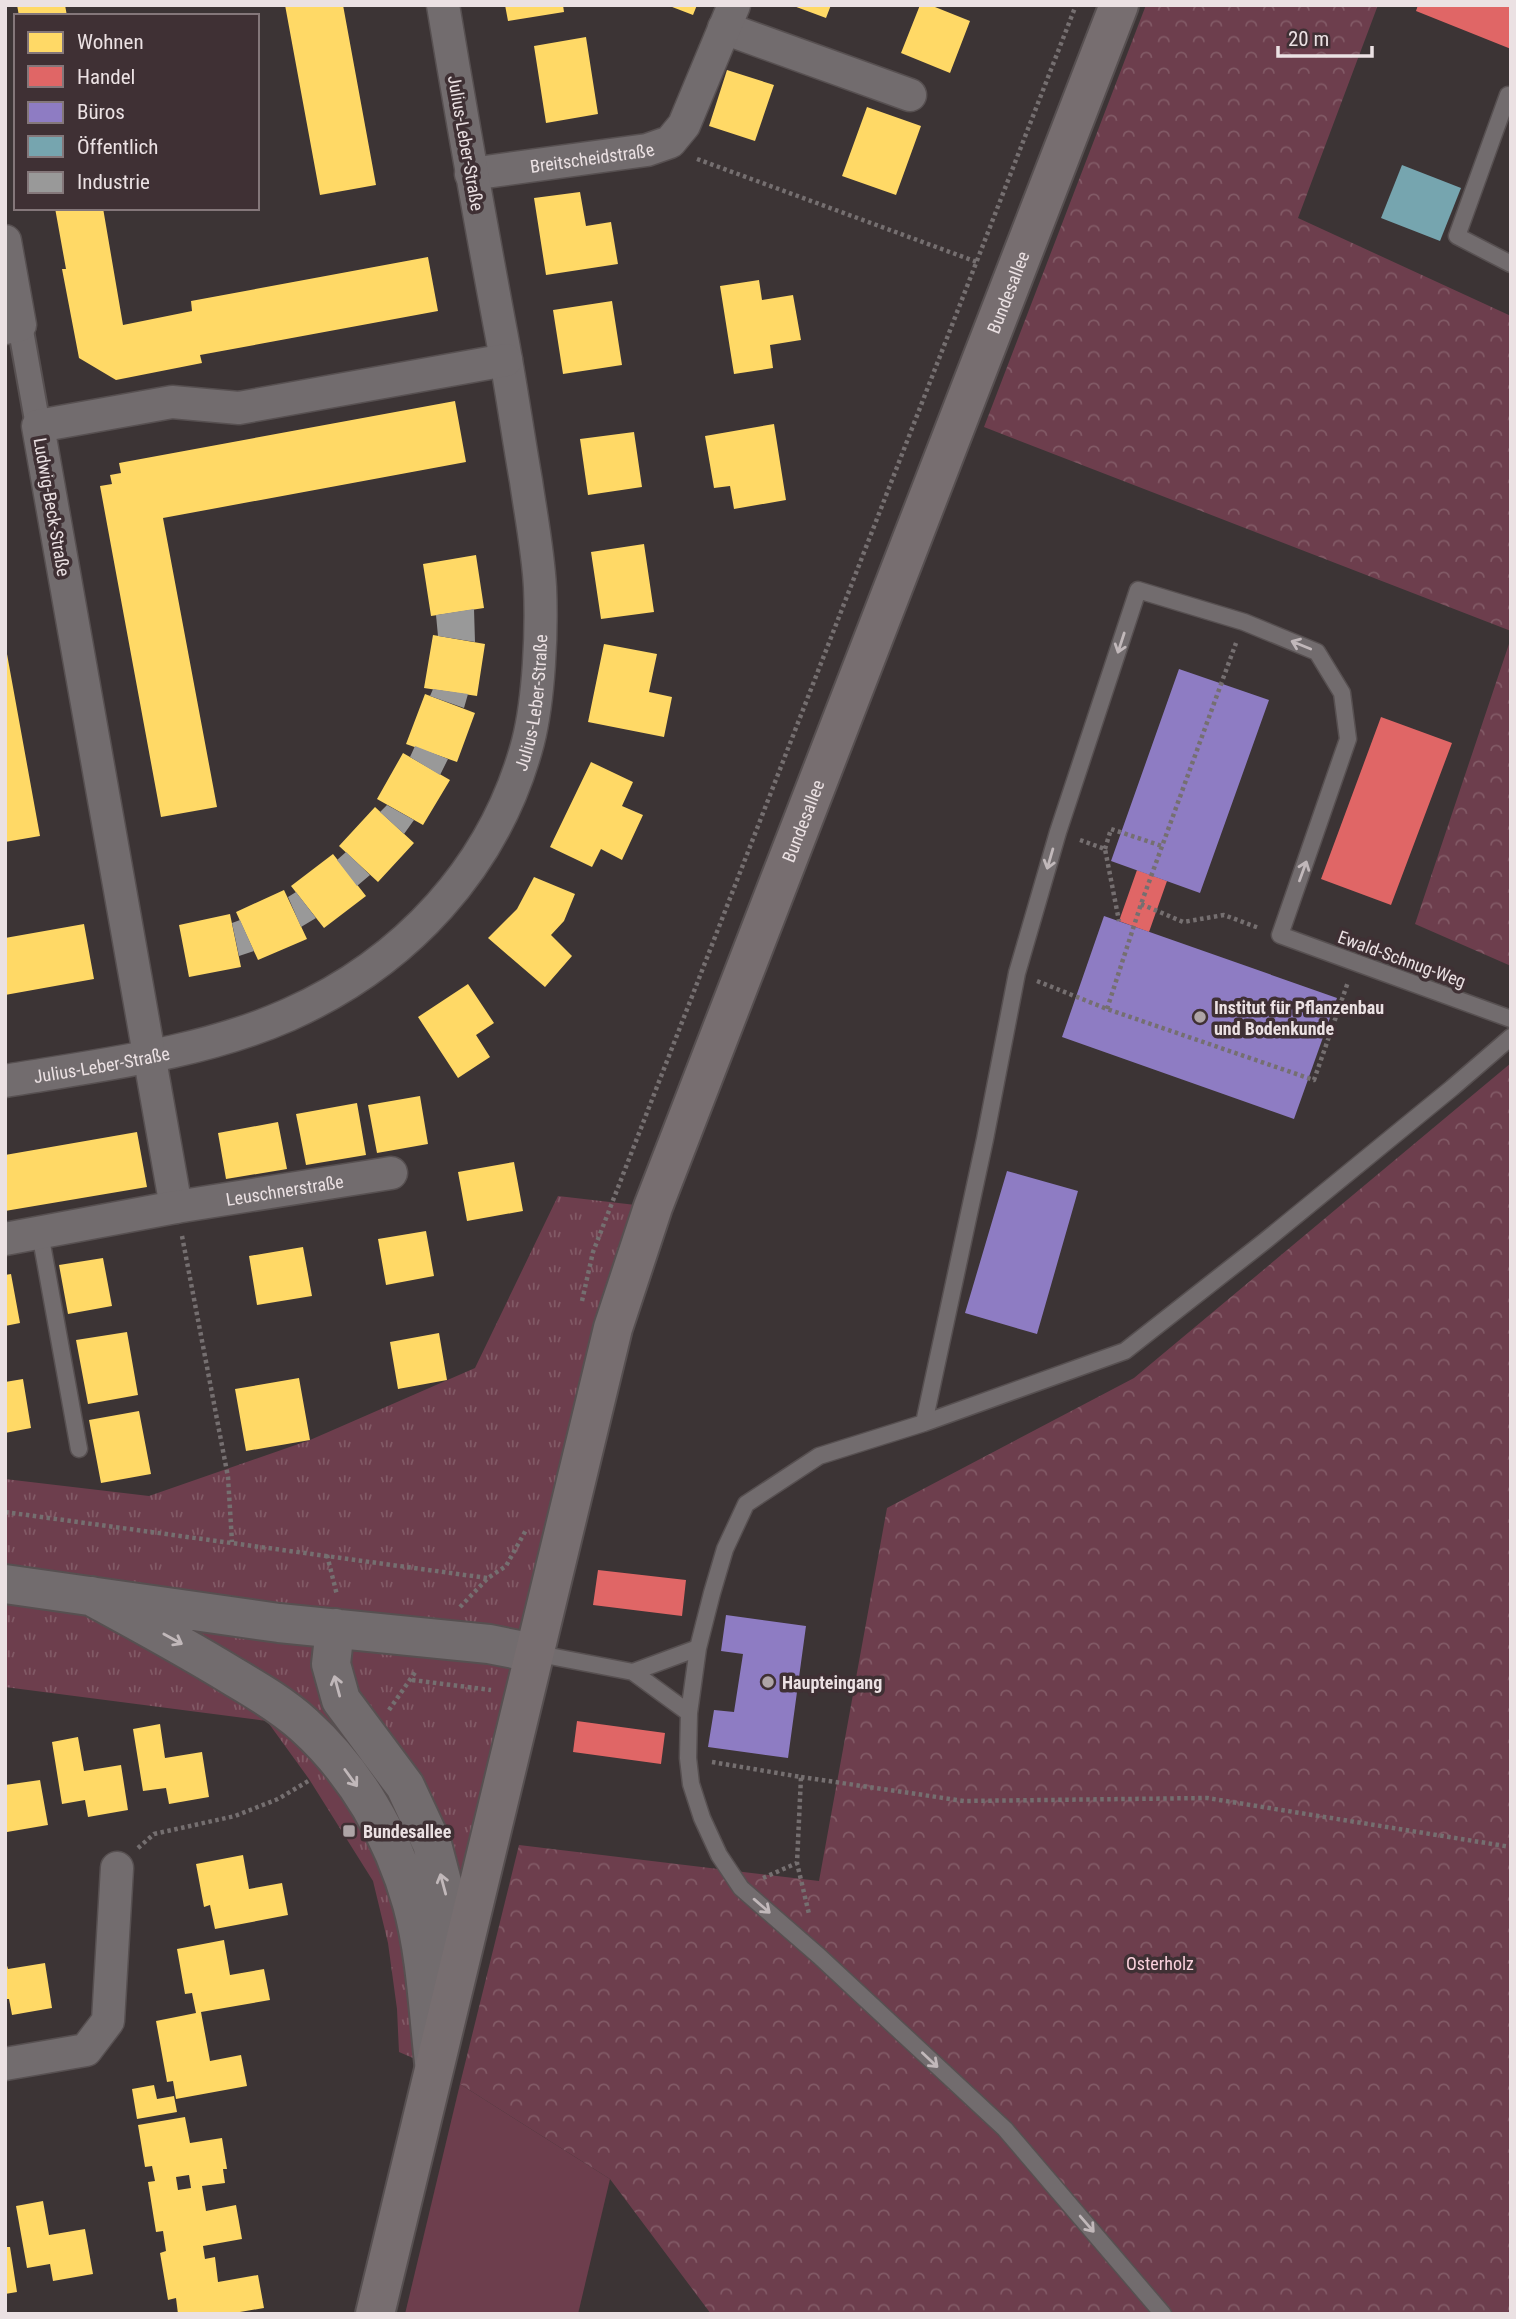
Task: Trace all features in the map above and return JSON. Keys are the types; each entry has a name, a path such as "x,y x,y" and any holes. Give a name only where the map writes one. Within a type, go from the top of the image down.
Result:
{"main road":[{"name":"Bundesallee","path":"375,2314 613,1328 653,1207 1119,5"}],"street":[{"name":"Julius-Leber-Straße","path":"5,1082 218,1041 286,1016 341,989 399,946 436,912 478,856 506,804 528,741 538,668 540,586 506,360 443,5"},
{"name":"Breitscheidstraße","path":"471,174 647,150 670,142 684,125 729,17 910,95"},
{"path":"5,242 13,327 38,426"},
{"name":"Ludwig-Beck-Straße","path":"149,1056 38,426 172,402 239,408 506,360"},
{"path":"149,1056 177,1207"},
{"name":"Leuschnerstraße","path":"5,1239 177,1207 391,1173"},
{"name":"Bundesallee","path":"5,1584 218,1615 433,1637 534,1653"},
{"name":"Bundesallee","path":"91,1596 177,1642 265,1696 303,1724 339,1761 370,1804 394,1852 412,1905 425,1974 434,2067"},
{"name":"Bundesallee","path":"335,1628 331,1664 341,1700 405,1786 432,1844 446,1897 457,1976"},
{"path":"5,2064 86,2050 108,2021 117,1868"}],"lane":[{"path":"1508,95 1457,236 1511,264"},
{"path":"924,1423 985,1139 1017,973 1058,832 1138,590 1244,622 1317,652 1342,693 1348,739 1280,935"},
{"name":"Ewald-Schnug-Weg","path":"1280,935 1511,1019"},
{"path":"1163,2314 1005,2129 819,1956 741,1888 719,1854 691,1784 688,1758 689,1713 698,1648 725,1549 746,1504 819,1457 924,1423 1125,1351 1265,1241 1511,1037"},
{"path":"40,1233 79,1449"},
{"path":"633,1672 698,1648"},
{"path":"534,1653 633,1672 689,1713"}],"path":[{"path":"670,142 701,162 1014,277"},
{"path":"1107,1009 1141,904 1244,622"},
{"path":"1119,921 1105,849 1111,829 1162,846"},
{"path":"1058,832 1105,849"},
{"path":"1141,904 1183,922 1224,915 1280,935"},
{"path":"1017,973 1107,1009 1314,1080 1356,961"},
{"path":"177,1207 228,1477 232,1542"},
{"path":"5,1512 488,1578"},
{"path":"368,1736 412,1680 433,1637 488,1578 506,1566"},
{"path":"688,1758 964,1801 1207,1798 1511,1847"},
{"path":"117,1868 154,1834 235,1816 278,1798 339,1761"},
{"path":"801,1777 797,1863 819,1956"},
{"path":"741,1888 797,1863"}],"green space":[{"path":"1146,5 1378,5 1298,218 1511,316 1511,631 984,427"},
{"path":"1511,638 1511,966 1415,924"},
{"name":"Osterholz","path":"1511,1063 1511,2314 711,2314 610,2179 460,2084 519,1845 819,1881 887,1508 1134,1378"},
{"path":"558,1196 653,1207 434,2067 399,2052 397,2009 388,1943 373,1881 309,1779 267,1721 5,1687 5,1479 149,1496 310,1440 475,1368"},
{"path":"460,2084 610,2179 578,2314 405,2314"}],"building: Wohnen":[{"path":"17,5 65,5 67,14 19,14"},
{"path":"285,5 343,5 376,185 320,195"},
{"path":"505,5 563,5 564,12 508,21"},
{"path":"667,5 697,5 693,15"},
{"path":"791,5 831,5 826,18"},
{"path":"920,5 930,5 970,21 950,73 901,53"},
{"path":"586,37 598,114 546,123 534,46"},
{"path":"727,70 774,85 755,141 709,126"},
{"path":"867,107 921,126 896,195 842,176"},
{"path":"580,192 586,226 611,222 618,264 546,275 534,198"},
{"path":"55,210 103,210 123,325 192,311 191,301 428,257 438,311 200,355 202,363 116,380 79,358 62,269 66,269"},
{"path":"759,280 762,300 793,295 801,340 770,345 773,368 734,374 720,286"},
{"path":"612,301 622,365 563,374 553,310"},
{"path":"455,401 466,462 163,518 217,807 161,817 100,486 112,484 110,475 121,473 119,463"},
{"path":"774,424 786,500 734,509 730,486 714,488 705,436"},
{"path":"634,432 642,487 588,495 580,439"},
{"path":"644,544 654,612 601,619 591,552"},
{"path":"476,555 484,608 431,616 423,564"},
{"path":"433,635 485,644 477,696 424,688"},
{"path":"5,643 40,836 5,842"},
{"path":"604,644 657,654 649,692 672,697 664,737 588,722"},
{"path":"425,694 475,713 457,762 406,744"},
{"path":"403,753 450,780 423,825 377,799"},
{"path":"591,762 633,782 622,806 643,815 622,860 601,849 592,867 550,847"},
{"path":"375,807 414,843 378,882 339,846"},
{"path":"333,854 366,896 324,928 291,886"},
{"path":"534,877 575,894 564,921 551,935 572,956 545,987 488,938 517,909"},
{"path":"284,890 307,939 258,960 236,912"},
{"path":"230,914 241,967 189,977 179,925"},
{"path":"84,924 94,979 5,995 5,938"},
{"path":"468,984 494,1023 476,1035 490,1057 458,1078 418,1017"},
{"path":"420,1096 428,1144 377,1153 368,1105"},
{"path":"357,1103 366,1155 306,1165 296,1114"},
{"path":"278,1122 287,1169 226,1179 218,1133"},
{"path":"137,1132 147,1187 5,1211 5,1155"},
{"path":"514,1162 523,1211 467,1221 458,1172"},
{"path":"426,1231 434,1276 386,1285 378,1239"},
{"path":"303,1247 312,1296 257,1305 249,1256"},
{"path":"103,1258 112,1306 68,1314 59,1265"},
{"path":"11,1274 20,1323 5,1326 5,1275"},
{"path":"127,1332 138,1395 88,1404 76,1340"},
{"path":"439,1333 447,1380 398,1389 390,1342"},
{"path":"299,1378 310,1440 246,1451 235,1389"},
{"path":"23,1379 31,1428 5,1433 5,1382"},
{"path":"139,1411 151,1474 101,1483 89,1420"},
{"path":"160,1724 165,1758 202,1752 209,1797 169,1804 166,1788 143,1791 133,1729"},
{"path":"78,1737 84,1771 121,1765 128,1810 88,1817 85,1800 62,1804 52,1742"},
{"path":"40,1780 48,1825 7,1832 5,1785"},
{"path":"243,1855 249,1889 282,1883 288,1915 215,1929 210,1905 204,1907 196,1864"},
{"path":"224,1940 230,1975 264,1969 270,2000 201,2012 210,2061 241,2055 247,2086 176,2099 173,2081 167,2082 156,2021 196,2013 192,1993 185,1994 177,1949"},
{"path":"5,1959 8,1969 45,1963 52,2008 12,2015 9,1999 5,1999"},
{"path":"154,2085 157,2099 174,2096 177,2112 137,2119 132,2089"},
{"path":"185,2117 190,2143 222,2138 227,2169 223,2169 225,2183 202,2186 206,2211 236,2205 242,2239 203,2246 205,2259 215,2257 218,2282 258,2275 264,2308 228,2314 178,2314 176,2298 168,2300 160,2253 166,2251 163,2231 156,2232 148,2182 155,2181 152,2166 145,2167 138,2125","holes":["189,2175 191,2188 178,2190 176,2177"]},
{"path":"43,2201 49,2235 85,2229 93,2274 53,2281 50,2264 27,2268 16,2206"},
{"path":"5,2247 10,2247 17,2292 5,2294"}],"building: Handel":[{"path":"1418,5 1511,5 1511,49 1416,11"},
{"path":"1381,717 1452,743 1391,905 1321,879"},
{"path":"1137,870 1167,881 1149,932 1119,921"},
{"path":"598,1570 686,1580 682,1616 593,1605"},
{"path":"577,1721 665,1733 661,1764 573,1752"}],"building: Büros":[{"path":"1179,669 1269,700 1200,893 1111,861"},
{"name":"Institut für Pflanzenbau und Bodenkunde","path":"1104,916 1337,998 1294,1119 1062,1037"},
{"path":"1007,1171 1078,1191 1037,1334 965,1313"},
{"name":"Haupteingang","path":"726,1615 806,1626 788,1758 708,1747 714,1710 734,1712 743,1654 721,1651"}],"building: Öffentlich":[{"path":"1402,165 1461,188 1440,241 1381,218"}],"building: Industrie":[{"path":"474,609 475,642 438,636 436,615"},
{"path":"433,689 468,694 464,708 430,696"},
{"path":"415,746 448,759 440,775 410,757"},
{"path":"387,805 414,820 404,834 380,812"},
{"path":"346,852 370,875 357,886 337,860"},
{"path":"296,892 316,918 301,927 288,897"},
{"path":"240,920 254,951 239,956 232,923"}],"place":[{"name":"Institut für Pflanzenbau und Bodenkunde","path":"1200,1017"},
{"name":"Haupteingang","path":"768,1682"},
{"name":"Bundesallee","path":"349,1831"}]}
